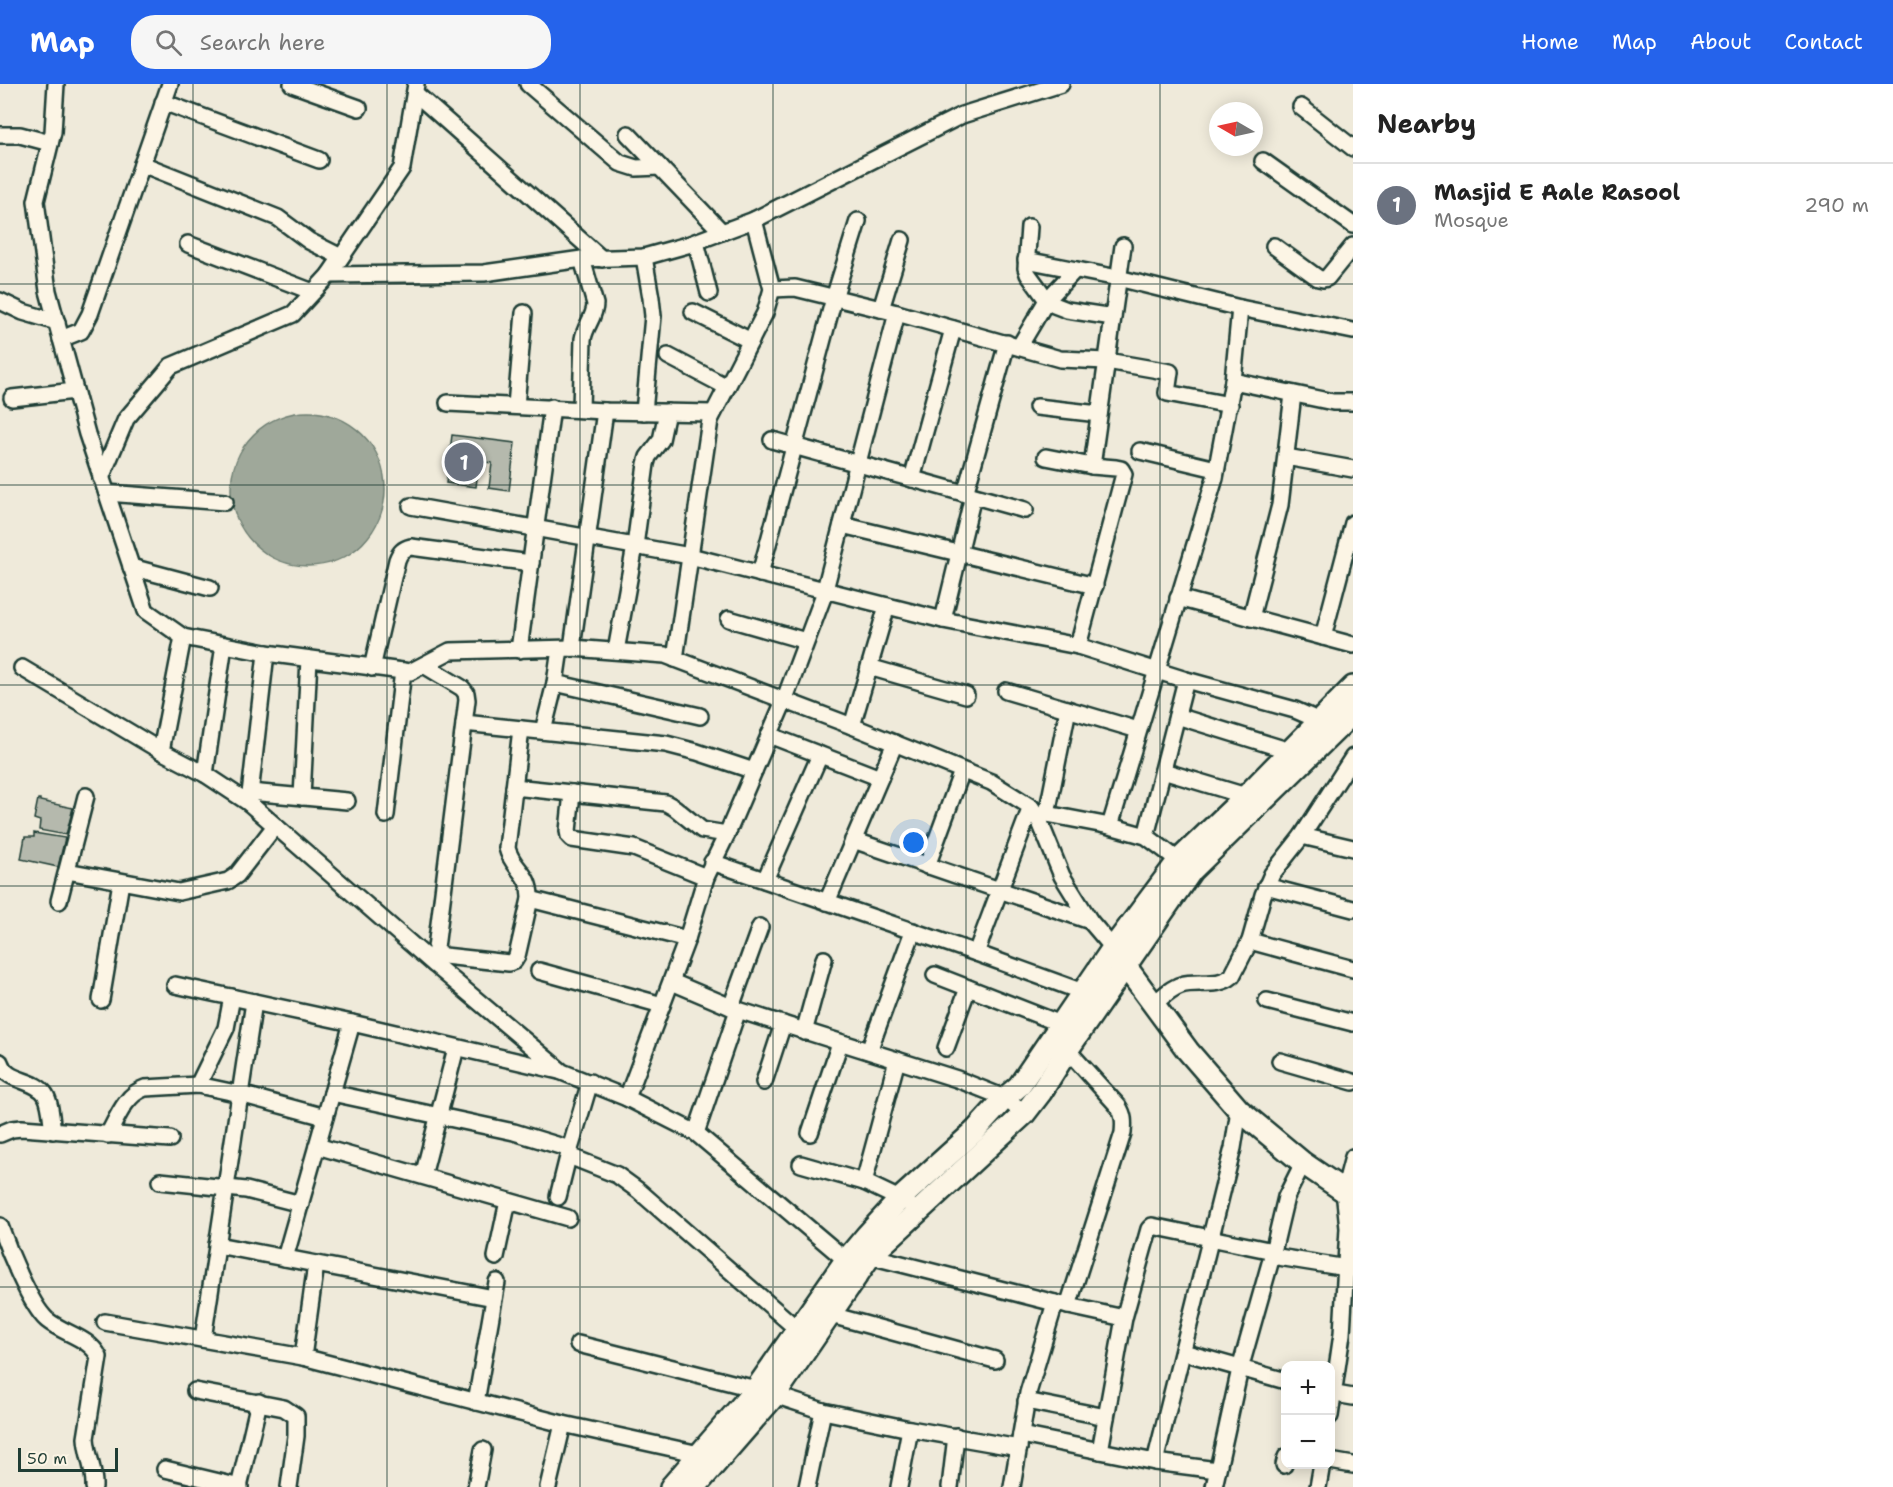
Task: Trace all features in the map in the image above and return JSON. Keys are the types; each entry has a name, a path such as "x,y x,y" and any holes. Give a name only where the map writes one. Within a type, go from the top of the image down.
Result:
{"street":[{"path":"56,84 55,120 36,194 36,211 48,291 87,434 146,611 183,637 266,653 410,672 450,651 566,648 665,656 852,726 991,782 1038,812 1110,826 1146,836 1185,866"},
{"path":"61,339 81,331 90,314 170,84"},
{"path":"292,84 359,108"},
{"path":"528,84 620,163 636,168 660,167"},
{"path":"329,274 484,273 582,259 644,257 696,242 754,220 962,115 1061,84"},
{"path":"101,478 126,419 171,366 293,314 329,274 402,168 415,88"},
{"path":"415,88 602,259"},
{"path":"163,102 319,160"},
{"path":"1301,107 1353,148"},
{"path":"628,134 722,232"},
{"path":"0,135 20,135 50,143"},
{"path":"1263,161 1353,225"},
{"path":"142,164 278,218 309,241 341,257"},
{"path":"675,660 710,420 765,313 772,289 754,220"},
{"path":"760,574 834,298 858,221"},
{"path":"1029,227 1026,260 1028,274 1047,300 1067,310 1113,317"},
{"path":"882,309 902,240"},
{"path":"696,242 709,293"},
{"path":"188,244 313,292"},
{"path":"1092,466 1123,246"},
{"path":"1274,246 1318,278 1323,279 1327,278 1353,246"},
{"path":"644,257 652,316 644,412"},
{"path":"581,408 583,339 595,311 582,259"},
{"path":"1026,260 1118,278 1240,308 1353,331"},
{"path":"943,620 959,553 969,495 1013,345 1047,300 1075,270"},
{"path":"772,289 795,288 882,309 1060,358 1107,361 1170,372 1167,393 1230,405"},
{"path":"0,301 23,312 57,322"},
{"path":"1110,826 1216,469 1230,405 1240,308"},
{"path":"693,312 751,340"},
{"path":"516,406 524,313"},
{"path":"627,1098 672,982 705,877 727,834 784,701 825,590 897,313"},
{"path":"912,479 953,328"},
{"path":"668,356 727,387"},
{"path":"1233,381 1333,402 1353,402"},
{"path":"12,398 75,391"},
{"path":"1251,618 1280,505 1293,394"},
{"path":"448,403 581,408 604,411 714,413"},
{"path":"519,650 552,407"},
{"path":"1036,407 1099,414"},
{"path":"543,731 566,648 587,537 604,411"},
{"path":"616,651 635,546 646,464 661,440 667,412"},
{"path":"772,440 1025,510"},
{"path":"1140,451 1216,469"},
{"path":"1046,457 1116,468 1124,474 1078,646"},
{"path":"1286,457 1353,469"},
{"path":"107,493 225,502"},
{"path":"411,506 690,556 943,620 1078,646 1186,680 1295,710 1320,721"},
{"path":"1323,637 1353,523"},
{"path":"842,525 1095,586"},
{"path":"372,668 397,560 399,553 406,548 531,562"},
{"path":"131,567 210,588"},
{"path":"1178,598 1353,645"},
{"path":"852,726 887,606"},
{"path":"729,619 806,641"},
{"path":"161,751 183,637"},
{"path":"206,774 224,645"},
{"path":"249,797 266,653"},
{"path":"302,797 309,659"},
{"path":"424,665 462,688 467,700 435,959"},
{"path":"869,667 966,695"},
{"path":"22,668 161,751 249,797 274,826 435,959 562,1072"},
{"path":"386,815 403,671"},
{"path":"1146,836 1186,680"},
{"path":"555,683 700,716"},
{"path":"910,1204 1024,1114 1041,1092 1061,1036 1083,992 1113,948 1246,796 1353,687"},
{"path":"1006,692 1138,730"},
{"path":"976,953 999,891 1038,812 1068,709"},
{"path":"695,1487 859,1261 1126,966 1185,866 1353,713"},
{"path":"1177,716 1290,751"},
{"path":"464,723 666,744 754,771"},
{"path":"435,959 509,963 518,956 531,899 529,885 508,855 507,848 521,729"},
{"path":"769,735 880,778"},
{"path":"827,902 895,743"},
{"path":"765,880 820,755"},
{"path":"1154,1004 1169,991 1181,985 1228,980 1236,970 1250,940 1266,886 1272,874 1302,836 1353,757"},
{"path":"927,866 962,771"},
{"path":"1163,771 1246,796"},
{"path":"514,787 666,803 702,830 727,834"},
{"path":"572,793 568,831 572,839 634,848 705,877"},
{"path":"59,901 86,796"},
{"path":"249,797 302,797 347,801"},
{"path":"1038,812 1062,876 1090,921 1113,948 1188,1051 1239,1110 1304,1163 1348,1192"},
{"path":"67,871 180,892 228,881 245,866 274,826"},
{"path":"1302,836 1353,848"},
{"path":"853,840 1090,921"},
{"path":"712,862 1083,992"},
{"path":"101,1000 121,882"},
{"path":"1266,886 1353,909"},
{"path":"531,899 687,939"},
{"path":"696,1133 760,927"},
{"path":"869,1051 913,931"},
{"path":"1250,940 1353,969"},
{"path":"804,1032 825,959"},
{"path":"539,971 662,1005"},
{"path":"935,975 968,988 1061,1036 1123,1114 1123,1133 1026,1401 1012,1487"},
{"path":"672,982 735,1009 934,1071 1005,1098 1024,1114"},
{"path":"175,985 352,1023 562,1072 591,1082 696,1133 859,1261 1124,1318"},
{"path":"946,1048 968,988"},
{"path":"198,1085 226,1028 232,997"},
{"path":"1267,1001 1353,1023"},
{"path":"202,1339 254,1002"},
{"path":"285,1258 352,1023"},
{"path":"764,1082 783,1024"},
{"path":"810,1133 840,1043"},
{"path":"423,1176 456,1048"},
{"path":"864,1182 897,1060"},
{"path":"1280,1061 1353,1082"},
{"path":"0,1062 6,1072 12,1076 42,1090 48,1102 53,1131"},
{"path":"558,1197 591,1082"},
{"path":"108,1135 130,1095 145,1088 198,1085 240,1094 325,1118"},
{"path":"332,1093 514,1132 570,1152 617,1175 639,1191 805,1336"},
{"path":"1155,1462 1233,1148 1239,1110"},
{"path":"0,1134 12,1129 170,1139"},
{"path":"317,1146 568,1218"},
{"path":"1335,1386 1348,1335 1348,1192 1353,1157"},
{"path":"1214,1487 1240,1369 1273,1253 1286,1197 1304,1163"},
{"path":"801,1164 864,1182 910,1204"},
{"path":"160,1181 225,1187 301,1204"},
{"path":"496,1257 508,1201"},
{"path":"0,1226 35,1307 56,1326 86,1342 96,1350 99,1357 86,1438 94,1487"},
{"path":"1100,1451 1124,1318 1149,1228 1152,1226 1210,1237 1273,1253 1349,1268"},
{"path":"217,1245 494,1298"},
{"path":"805,1336 831,1315 859,1261"},
{"path":"303,1357 316,1264"},
{"path":"476,1402 497,1282"},
{"path":"831,1315 995,1360"},
{"path":"105,1322 303,1357 563,1424 699,1454"},
{"path":"578,1344 766,1392 823,1411 910,1429 1100,1451 1155,1462 1217,1470"},
{"path":"1183,1352 1281,1380"},
{"path":"195,1391 260,1402 284,1408 296,1416 296,1436 289,1487"},
{"path":"671,1487 699,1454 766,1392"},
{"path":"1335,1394 1353,1397"},
{"path":"1026,1401 1106,1417"},
{"path":"165,1469 239,1487 260,1402"},
{"path":"807,1487 823,1411"},
{"path":"548,1487 563,1424"},
{"path":"899,1487 910,1429"},
{"path":"950,1487 956,1436"},
{"path":"476,1487 483,1449"},
{"path":"1335,1462 1353,1465"},
{"path":"1318,1487 1321,1469"}],"shaded area":[{"path":"308,412 337,418 351,425 362,435 372,446 379,460 385,489 379,518 372,532 362,543 351,553 337,560 308,566 279,560 265,553 254,543 244,532 237,518 231,489 237,460 244,446 254,435 265,425 279,418"}],"building":[{"path":"452,435 515,443 509,491 489,488 492,463 479,461 476,487 446,483"},
{"path":"38,799 73,808 66,835 39,830 40,821 34,819"},
{"path":"34,833 65,838 58,867 21,859 25,837 34,837"}],"place":[{"name":"Masjid E Aale Rasool","path":"464,462"}]}
